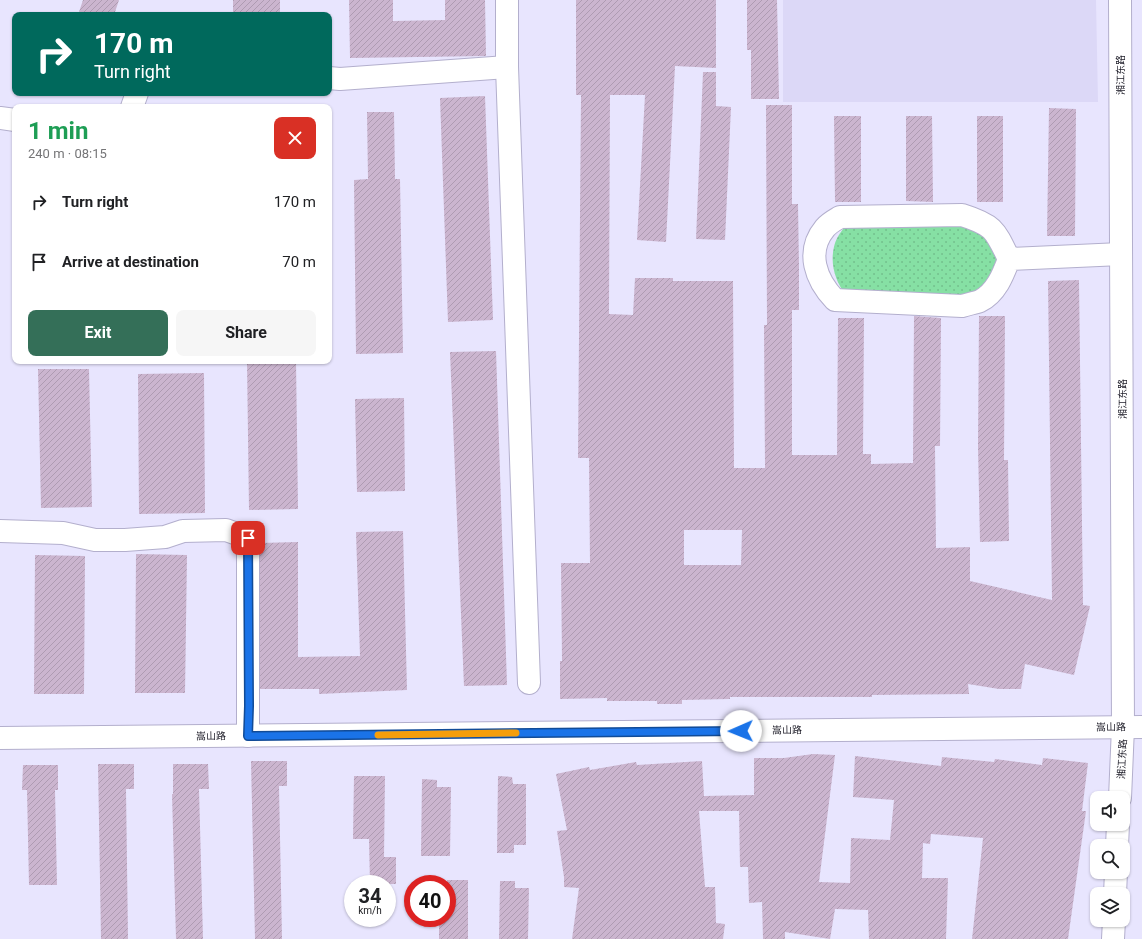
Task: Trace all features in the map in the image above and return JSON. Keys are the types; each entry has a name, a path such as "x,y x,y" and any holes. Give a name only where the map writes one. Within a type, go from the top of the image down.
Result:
{"street":[{"path":"507,0 507,68 529,684"},
{"name":"湘江东路","path":"1120,0 1121,254 1133,727 1121,791"},
{"path":"332,78 507,68"},
{"path":"0,118 12,120"},
{"path":"962,216 978,220 992,228 1009,259 1002,277 994,288 981,300 962,306 835,300 825,290 818,276 814,256 816,241 826,226 840,217 962,216"},
{"path":"1009,259 1121,254"},
{"path":"0,531 64,534 95,540 125,540 165,537 183,531 226,530 248,538 248,736"},
{"name":"嵩山路","path":"0,738 1133,727"},
{"path":"1113,939 1114,927"}],"shaded area":[{"path":"783,0 1096,0 1098,102 783,102"}],"green space":[{"path":"850,223 958,226 971,228 985,235 994,249 997,262 987,286 962,297 846,295 836,278 833,268 833,258 837,239 842,230"}],"building":[{"path":"83,0 119,0 115,12 79,12"},
{"path":"233,0 280,0 280,12 233,12"},
{"path":"349,0 393,0 393,21 445,20 445,0 485,0 486,56 350,58"},
{"path":"576,0 716,0 716,68 675,66 666,242 637,240 645,95 610,95 609,314 633,315 635,278 673,278 673,281 733,281 734,468 765,468 764,325 767,325 766,105 792,105 792,204 798,204 799,310 792,310 792,455 837,455 838,318 864,318 863,454 871,454 871,464 913,463 914,316 941,318 940,446 935,446 936,548 970,547 970,581 1052,600 1048,281 1079,280 1083,605 1090,606 1074,675 1025,664 1021,689 999,689 968,684 969,694 872,695 872,697 730,697 730,699 682,700 682,704 657,704 657,701 607,701 607,698 560,699 560,661 562,661 561,563 590,563 589,458 578,458 581,95 576,95","holes":["684,530 742,530 741,565 684,565"]},
{"path":"747,0 777,0 779,99 751,99 751,50 747,50"},
{"path":"703,72 716,72 716,106 731,107 725,240 696,239"},
{"path":"485,96 493,320 448,322 440,98"},
{"path":"1049,108 1076,109 1075,236 1047,236"},
{"path":"367,112 394,112 395,179 400,179 403,353 356,354 354,180 368,179"},
{"path":"834,116 861,116 861,202 835,202"},
{"path":"906,116 932,116 933,202 906,201"},
{"path":"977,116 1003,116 1003,202 977,202"},
{"path":"979,316 1005,316 1004,460 1008,460 1009,541 980,542 978,446"},
{"path":"496,351 507,685 464,686 450,352"},
{"path":"247,364 296,364 298,509 249,510"},
{"path":"38,369 89,369 92,507 41,508"},
{"path":"204,373 205,513 139,514 138,374"},
{"path":"404,398 405,491 357,492 355,399"},
{"path":"403,531 407,690 319,694 319,689 260,689 260,543 298,542 298,657 360,656 356,532"},
{"path":"136,554 187,555 185,693 135,693"},
{"path":"35,555 85,556 84,694 34,694"},
{"path":"813,754 835,755 819,882 850,883 851,838 890,840 894,800 853,797 855,756 941,766 942,757 994,762 995,759 1042,765 1043,758 1088,763 1082,811 1086,811 1068,939 972,939 983,838 931,834 930,844 923,843 922,878 948,878 946,939 869,939 868,910 835,909 830,939 785,932 785,939 763,939 762,902 749,903 748,867 740,867 739,811 699,811 705,887 715,887 716,923 725,924 723,939 572,939 579,888 564,887 564,877 557,831 567,830 556,774 589,767 590,770 636,762 637,765 702,761 704,796 754,795 754,758 784,758"},
{"path":"251,761 287,761 287,786 279,786 282,939 255,939"},
{"path":"98,764 134,764 134,789 126,789 128,939 101,939"},
{"path":"173,764 208,764 209,789 199,789 203,939 176,939 172,794"},
{"path":"23,765 58,765 58,790 55,790 57,885 29,885 27,790 22,790"},
{"path":"354,776 385,776 384,857 396,857 396,875 370,875 369,839 353,839"},
{"path":"498,776 512,777 513,784 526,784 526,845 514,845 514,853 497,853"},
{"path":"422,779 437,780 437,787 451,787 450,856 421,856"},
{"path":"456,880 468,880 468,939 439,939 439,927 456,927"},
{"path":"500,881 515,881 515,888 529,888 528,939 499,939"}],"slow traffic":[{"path":"378,735 516,733"}],"route":[{"path":"248,538 248,736 741,731"}]}
